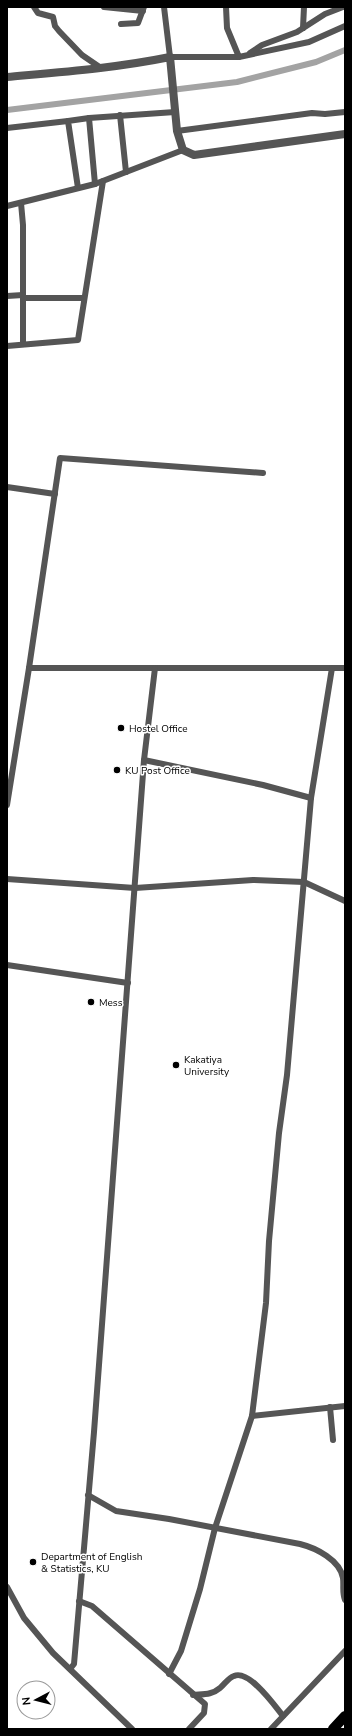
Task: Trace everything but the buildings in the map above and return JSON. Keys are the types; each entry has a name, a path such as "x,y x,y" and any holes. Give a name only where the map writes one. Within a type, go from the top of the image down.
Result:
{"highway":[{"path":"333,1729 345,1716"},
{"path":"342,1729 345,1726"}],"street":[{"path":"34,7 36,12 43,10 53,17 54,26 82,54 101,68"},
{"path":"104,7 144,9 140,20 136,24 121,24"},
{"path":"164,7 175,109 182,150"},
{"path":"226,7 227,28 239,56"},
{"path":"302,28 304,7"},
{"path":"248,55 262,45 297,32 326,10 343,7"},
{"path":"7,77 129,65 170,57 248,55 309,42 345,26"},
{"path":"7,128 175,109"},
{"path":"178,131 312,113 324,114 345,112"},
{"path":"120,115 126,172"},
{"path":"89,118 95,184"},
{"path":"68,122 78,188"},
{"path":"7,206 95,184 182,150 194,155 345,134"},
{"path":"7,346 78,340 103,181"},
{"path":"21,203 23,225 23,344"},
{"path":"7,296 84,298"},
{"path":"7,805 60,458 263,473"},
{"path":"7,487 55,494"},
{"path":"29,668 345,668"},
{"path":"70,1669 74,1664 80,1601 144,760 155,668"},
{"path":"170,1674 181,1651 200,1589 215,1528 252,1416 266,1303 269,1241 279,1133 287,1075 311,798 332,668"},
{"path":"144,760 263,785 311,798"},
{"path":"7,879 135,888 253,880 304,882 345,901"},
{"path":"7,965 128,983"},
{"path":"252,1416 345,1406"},
{"path":"330,1407 333,1440"},
{"path":"88,1496 116,1511 300,1544 320,1552 340,1568 343,1578 343,1593 345,1600"},
{"path":"7,1587 24,1618 53,1653 132,1729"},
{"path":"80,1601 92,1606 193,1696 204,1704 204,1713 188,1729"},
{"path":"271,1729 345,1650"},
{"path":"193,1696 213,1693 234,1675 239,1675 246,1677 264,1692 283,1716"}],"waterway":[{"path":"7,110 237,82 316,62 345,50"}],"place":[{"name":"Hostel Office","path":"121,728"},
{"name":"KU Post Office","path":"117,770"},
{"name":"Mess","path":"91,1002"},
{"name":"Kakatiya University","path":"176,1065"},
{"name":"Department of English & Statistics, KU","path":"33,1562"}]}
